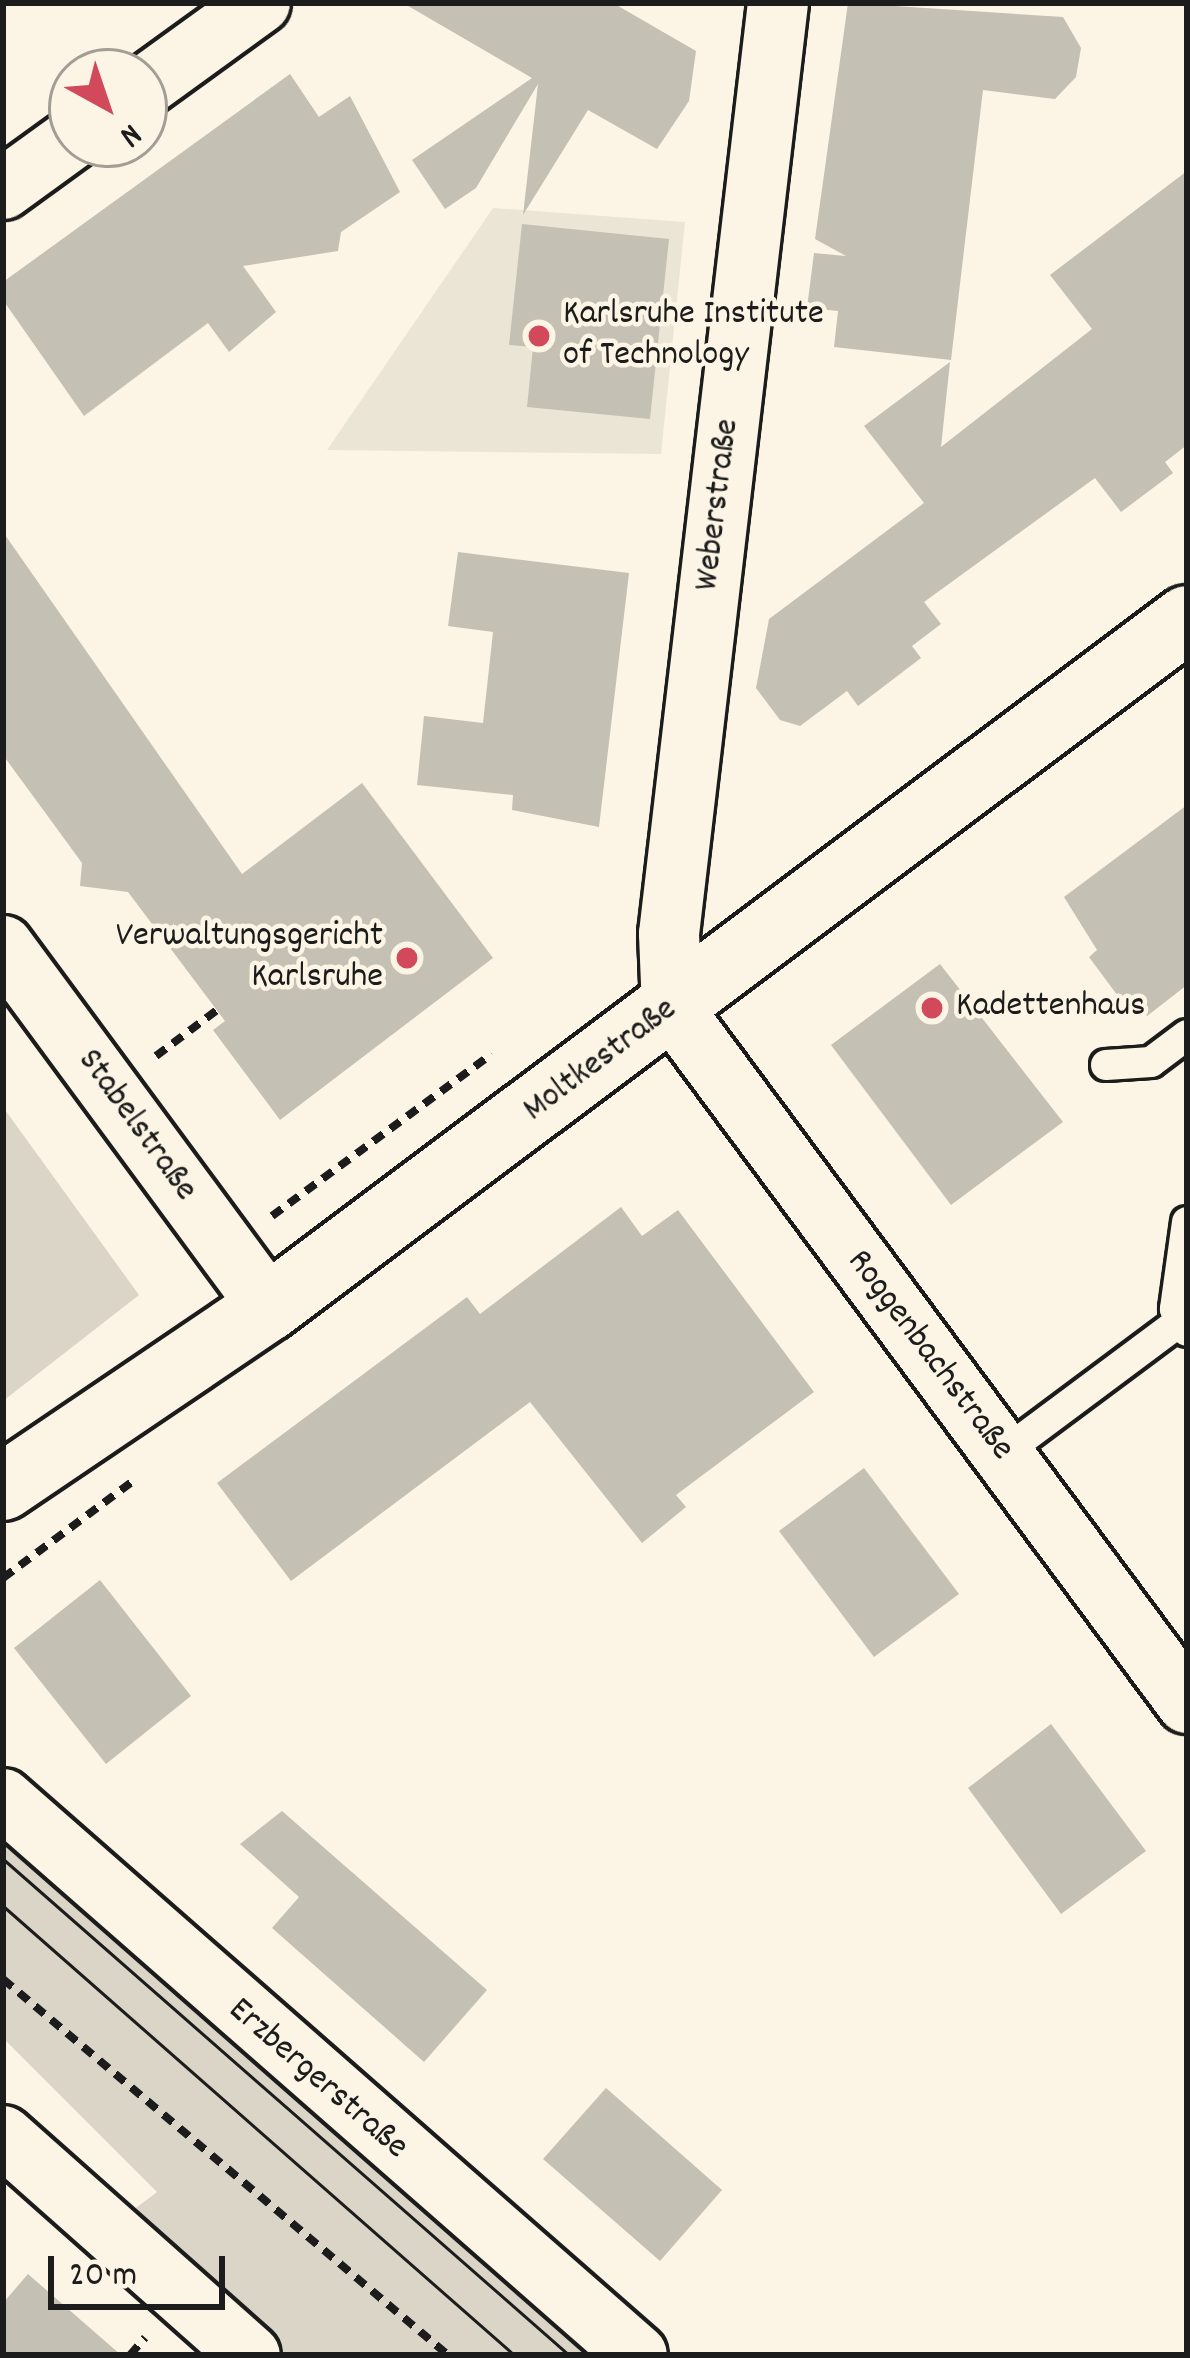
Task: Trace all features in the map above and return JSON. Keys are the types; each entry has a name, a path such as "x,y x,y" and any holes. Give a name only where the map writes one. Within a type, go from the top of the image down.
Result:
{"main road":[{"name":"Moltkestraße","path":"3,1487 269,1307 1187,619"}],"street":[{"path":"168,70 260,3"},
{"name":"Weberstraße","path":"671,1008 669,934 778,3"},
{"path":"3,189 48,156"},
{"name":"Stabelstraße","path":"3,946 269,1307"},
{"name":"Roggenbachstraße","path":"671,1008 1187,1703"},
{"name":"Erzbergerstraße","path":"3,1798 637,2355"},
{"path":"3,2136 250,2355"}],"lane":[{"path":"1106,1065 1151,1062 1187,1035"},
{"path":"1001,1454 1183,1324 1187,1222"}],"path":[{"path":"189,1031 217,1010"},
{"path":"3,1979 448,2355"}],"shaded area":[{"name":"Karlsruhe Institute of Technology","path":"493,208 685,222 661,454 327,450"},
{"path":"3,1107 139,1295 3,1401"},
{"path":"3,1831 596,2355 278,2355 124,2217 157,2192 3,2038"}],"building":[{"path":"403,3 613,3 696,51 689,101 657,149 588,110 523,215 538,84 476,188 445,209 412,160 532,78"},
{"path":"848,3 1063,17 1081,48 1076,77 1055,99 983,90 951,360 834,347 838,311 807,308 814,253 846,256 815,239"},
{"path":"290,74 319,117 350,96 400,192 341,232 338,251 243,266 276,312 229,352 208,323 84,416 3,300 3,282 160,168 168,168 168,162"},
{"path":"1187,171 1187,445 1165,462 1173,473 1121,512 1095,478 924,602 941,624 912,646 921,658 858,706 847,691 800,726 780,720 756,688 769,619 924,503 864,426 950,362 941,447 1092,329 1050,275"},
{"path":"522,224 669,239 650,419 527,407 533,347 509,345"},
{"path":"3,532 242,874 362,783 493,958 280,1120 213,1030 225,1021 128,892 80,886 82,863 3,755"},
{"path":"458,552 629,573 599,827 512,810 513,795 417,785 424,716 483,723 493,632 448,626"},
{"path":"1187,805 1187,985 1147,1016 1138,1004 1129,1011 1089,957 1097,950 1064,897"},
{"path":"940,964 1063,1122 951,1205 831,1045"},
{"path":"621,1207 642,1236 678,1210 814,1392 676,1495 686,1507 642,1543 530,1402 291,1581 217,1483 467,1297 480,1314"},
{"path":"864,1468 959,1594 874,1657 779,1531"},
{"path":"100,1580 191,1696 106,1764 14,1648"},
{"path":"1051,1724 1146,1851 1061,1914 968,1788"},
{"path":"282,1811 487,1990 424,2062 272,1928 299,1897 240,1844"},
{"path":"606,2088 722,2190 660,2261 543,2159"},
{"path":"28,2274 121,2355 3,2355 3,2303"}],"tram line":[{"path":"3,1859 569,2355"},
{"path":"3,1906 514,2355"}],"place":[{"name":"Karlsruhe Institute of Technology","path":"539,336"},
{"name":"Verwaltungsgericht Karlsruhe","path":"407,958"},
{"name":"Kadettenhaus","path":"932,1008"}]}
